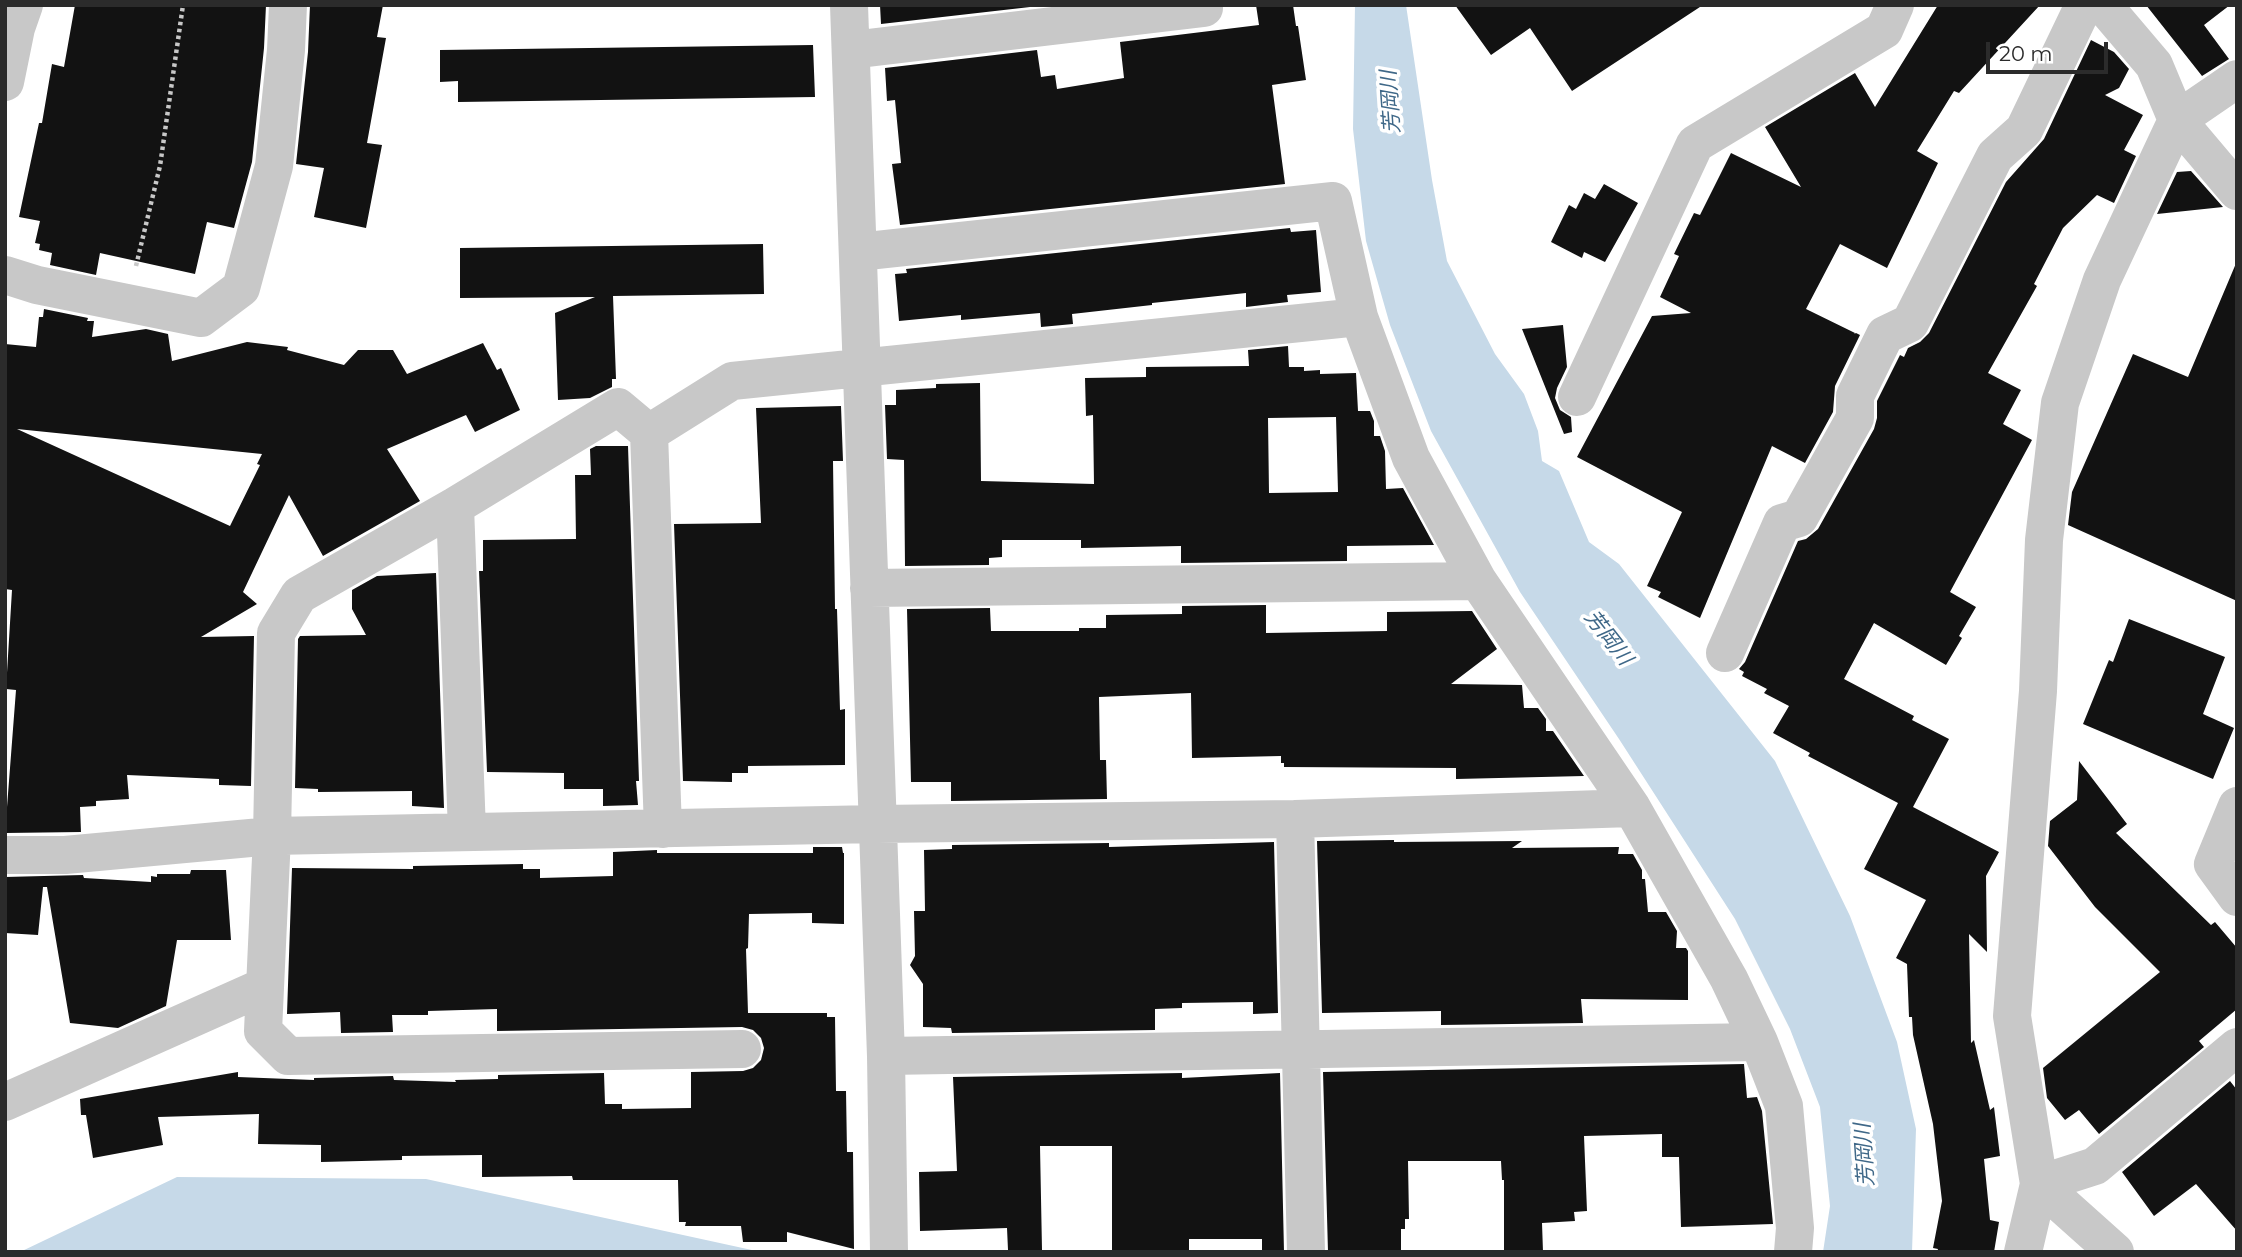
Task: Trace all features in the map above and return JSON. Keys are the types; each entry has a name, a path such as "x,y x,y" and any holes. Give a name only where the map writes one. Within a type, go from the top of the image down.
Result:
{"street":[{"path":"5,275 37,285 201,318 241,288 274,166 288,5"},
{"path":"849,5 886,1056 890,1252"},
{"path":"1577,397 1696,144 1884,30 1895,5"},
{"path":"1725,653 1782,523 1799,518 1855,418 1855,396 1885,335 1910,323 1995,156 2024,131 2084,5"},
{"path":"2103,5 2154,65 2177,120 2237,191"},
{"path":"851,50 1204,8"},
{"path":"5,82 15,20"},
{"path":"2023,1252 2039,1184 2012,1016 2038,691 2044,540 2060,403 2102,281 2177,120 2237,79"},
{"path":"858,252 1332,201 1359,317 1411,458 1478,581 1632,808 1729,979 1759,1042 1784,1106 1795,1228 1793,1252"},
{"path":"649,433 732,382 1359,317"},
{"path":"663,829 649,433 618,407 455,506 299,595 276,634 272,836 263,1031 288,1056 742,1049"},
{"path":"455,506 467,832"},
{"path":"869,588 1478,581"},
{"path":"2237,806 2213,864 2237,897"},
{"path":"5,855 65,855 272,836 1295,819 1632,808"},
{"path":"1295,819 1306,1252"},
{"path":"5,1102 265,986"},
{"path":"886,1056 1759,1042"},
{"path":"2039,1184 2095,1166 2237,1047"},
{"path":"2039,1184 2115,1252"}],"path":[{"path":"126,303 160,166 183,5"}],"water":[{"name":"芳岡川","path":"1355,5 1406,5 1447,261 1495,354 1524,394 1538,431 1542,461 1559,471 1589,542 1619,564 1775,761 1850,916 1897,1042 1916,1129 1912,1252 1823,1252 1830,1206 1820,1107 1790,1029 1735,919 1520,592 1431,431 1390,325 1366,241 1353,129"},
{"path":"177,1177 426,1179 761,1252 20,1252"}],"building":[{"path":"75,5 266,5 252,162 234,228 207,222 195,274 100,253 96,275 50,265 52,253 39,250 40,244 35,243 40,221 19,217 39,123 42,123 52,64 64,67"},
{"path":"310,5 383,5 377,37 386,38 367,143 382,145 366,228 314,217 324,168 296,164 308,52"},
{"path":"880,5 1030,5 1030,7 881,24"},
{"path":"1256,5 1293,5 1298,26 1306,80 1272,85 1285,184 900,225 892,164 901,163 895,100 887,101 885,68 1037,50 1041,77 1055,75 1057,89 1124,78 1120,42 1259,25"},
{"path":"1455,5 1703,5 1572,91 1530,28 1491,55"},
{"path":"1938,5 2040,5 1959,93 1954,91 1917,151 1938,163 1887,268 1840,244 1806,309 1860,335 1835,386 1833,412 1805,463 1772,446 1700,618 1658,597 1661,592 1647,586 1682,512 1577,457 1652,316 1691,313 1660,297 1679,256 1674,254 1694,213 1700,215 1731,153 1801,187 1765,127 1855,73 1875,107"},
{"path":"2146,5 2230,5 2204,25 2229,59 2202,76"},
{"path":"2091,40 2114,52 2129,69 2119,88 2105,95 2143,115 2124,150 2136,156 2114,203 2097,195 2063,228 2034,284 2037,286 1988,373 2021,390 2003,424 2032,440 1950,592 1976,607 1946,665 1874,623 1844,679 1914,716 1912,720 1949,739 1913,807 1999,852 1986,876 1987,952 1969,934 1971,1043 1974,1040 1990,1110 1994,1107 2000,1156 1984,1159 1990,1220 1999,1222 1994,1252 1937,1252 1938,1249 1933,1248 1942,1201 1933,1124 1913,1035 1912,1017 1909,1017 1907,964 1896,958 1926,900 1864,869 1898,803 1808,756 1810,753 1773,733 1789,706 1764,693 1767,689 1742,676 1744,672 1739,669 1745,662 1798,541 1806,539 1818,529 1874,429 1877,401 1900,355 1904,357 1908,348 1929,333 2006,182 2044,139"},
{"path":"813,45 815,97 458,102 458,81 440,82 440,50"},
{"path":"2191,171 2223,207 2157,214 2177,172"},
{"path":"1604,184 1638,203 1605,262 1584,252 1582,258 1551,242 1569,205 1576,209 1584,193 1595,199"},
{"path":"1290,228 1291,232 1316,230 1321,292 1287,295 1288,302 1246,307 1246,293 1072,314 1073,324 1041,327 1040,313 961,320 961,315 899,321 895,274 907,273 906,269"},
{"path":"763,244 764,294 613,296 616,379 612,379 612,387 590,398 558,400 555,313 595,297 460,298 460,248"},
{"path":"2237,261 2237,601 2068,525 2072,492 2133,354 2188,377"},
{"path":"44,309 88,318 87,321 94,321 92,337 146,329 168,334 172,361 247,342 288,347 287,350 344,365 358,350 393,350 407,374 483,343 497,370 501,368 520,410 475,432 466,415 387,449 420,501 323,556 289,495 243,592 257,604 201,637 254,636 251,786 219,785 219,779 127,775 129,799 96,801 96,806 80,807 81,832 5,833 16,690 6,689 12,590 5,589 5,344 36,347 39,317 43,317","holes":["17,429 262,454 257,464 260,465 230,526"]},
{"path":"1563,325 1567,367 1555,398 1560,410 1571,417 1572,432 1564,434 1522,329"},
{"path":"1288,346 1289,367 1304,367 1304,371 1320,370 1320,374 1356,373 1358,411 1370,411 1374,421 1374,436 1380,436 1385,451 1386,489 1403,488 1434,545 1347,546 1347,561 1181,563 1181,546 1081,548 1081,540 1002,540 1002,557 989,558 989,565 905,566 904,460 887,459 885,405 896,405 896,390 936,388 936,384 980,383 981,481 1094,484 1093,415 1086,416 1085,378 1146,377 1146,367 1249,366 1248,350","holes":["1336,417 1338,492 1269,493 1268,418"]},
{"path":"841,406 843,461 833,461 835,609 840,710 845,709 845,765 748,766 748,773 732,773 732,782 683,781 674,524 761,523 756,408"},
{"path":"596,446 628,446 638,805 603,806 603,789 564,789 564,773 487,772 479,571 483,571 483,540 576,539 575,475 591,475 590,449"},
{"path":"436,573 444,808 412,806 412,791 318,792 318,789 295,788 298,639 300,636 366,635 352,609 352,590 377,576"},
{"path":"1266,605 1266,633 1387,631 1387,612 1472,611 1497,649 1451,684 1522,685 1524,708 1538,708 1546,719 1546,731 1553,731 1584,776 1456,779 1456,768 1284,767 1281,756 1192,758 1191,693 1099,697 1100,760 1106,760 1107,799 951,801 951,782 911,782 907,609 990,608 991,631 1079,631 1079,628 1106,628 1106,615 1182,614 1182,606"},
{"path":"2129,619 2225,657 2203,714 2234,728 2213,779 2083,724 2109,660 2113,662"},
{"path":"2079,761 2127,824 2116,833 2211,925 2215,922 2237,948 2237,1009 2199,1041 2204,1047 2099,1134 2079,1110 2065,1120 2047,1098 2043,1068 2160,972 2095,907 2048,846 2050,821 2077,800"},
{"path":"1317,841 1522,841 1512,848 1619,847 1618,854 1633,854 1642,870 1642,879 1645,879 1648,912 1666,912 1677,931 1676,948 1686,948 1688,951 1688,1000 1581,999 1583,1023 1441,1025 1441,1011 1322,1013"},
{"path":"1274,842 1278,1013 1253,1014 1253,1002 1182,1003 1182,1008 1155,1009 1155,1030 952,1033 951,1028 923,1027 923,984 910,965 915,956 914,911 925,911 924,850 952,849 952,845 1109,843 1109,847"},
{"path":"813,847 842,847 844,924 812,923 812,913 749,914 746,949 748,1013 827,1013 827,1017 835,1017 836,1091 846,1091 847,1152 853,1152 854,1249 787,1232 787,1242 743,1242 741,1226 685,1226 686,1222 679,1222 678,1180 573,1180 572,1176 482,1177 482,1155 402,1156 402,1160 321,1162 321,1145 258,1144 259,1114 158,1117 163,1145 93,1158 86,1115 81,1115 80,1099 238,1072 238,1077 314,1080 393,1076 394,1080 456,1082 455,1080 498,1079 498,1075 604,1073 605,1104 622,1104 622,1109 691,1108 691,1072 743,1071 753,1068 761,1060 764,1048 761,1038 753,1030 742,1027 497,1031 497,1009 392,1015 393,1032 341,1033 340,1012 287,1014 292,868 413,869 413,866 523,864 523,869 540,869 540,878 613,876 613,852 657,850 657,853 813,853"},
{"path":"191,870 226,870 231,940 177,940 166,1006 118,1028 70,1023 47,887 43,887 38,935 5,933 5,877 83,875 84,878 151,882 151,876 157,877 157,874 190,874"},
{"path":"1744,1064 1747,1098 1757,1097 1762,1111 1773,1224 1681,1227 1679,1157 1662,1157 1662,1134 1584,1136 1587,1211 1574,1212 1575,1221 1542,1223 1543,1252 1504,1252 1504,1180 1501,1161 1408,1161 1409,1219 1405,1219 1405,1229 1401,1229 1401,1252 1328,1252 1323,1072"},
{"path":"1182,1073 1182,1078 1280,1073 1284,1252 1262,1252 1262,1239 1189,1239 1189,1252 1112,1252 1112,1146 1040,1146 1042,1250 1008,1250 1007,1228 920,1231 919,1172 957,1171 953,1077"},
{"path":"2230,1081 2237,1090 2237,1231 2196,1184 2154,1216 2122,1172"}]}
